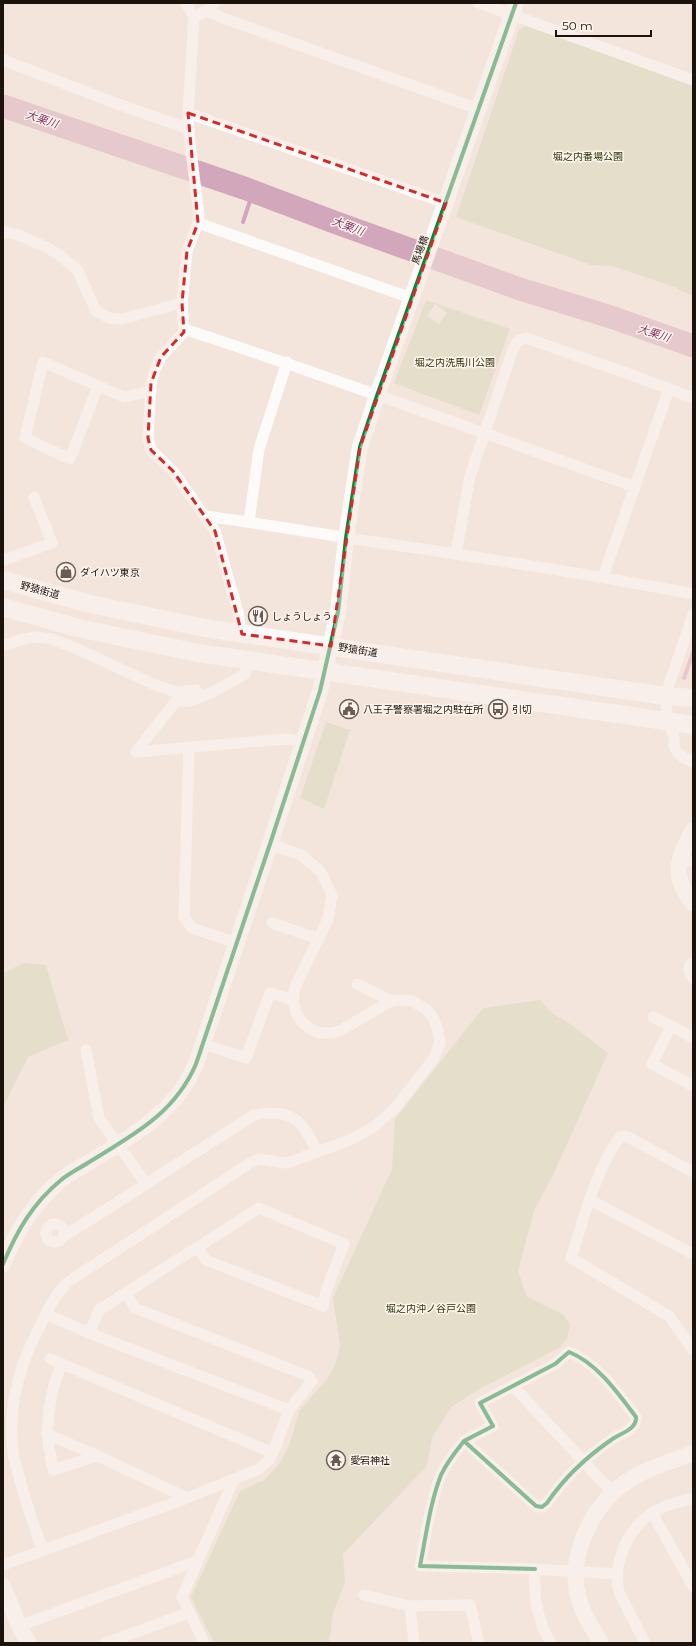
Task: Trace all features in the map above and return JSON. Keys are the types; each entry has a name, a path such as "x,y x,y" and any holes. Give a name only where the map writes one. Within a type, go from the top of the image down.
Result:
{"main road":[{"name":"野猿街道","path":"3,580 90,604 142,616 206,628 665,696 693,697"},
{"path":"3,607 78,628 198,653 693,725"}],"street":[{"path":"186,3 194,17 188,113 199,212 198,223 187,251 182,303 184,329 181,336 161,357 155,370 151,391 148,438 151,450 173,471 214,531 223,558 242,634"},
{"path":"194,17 206,11 216,3"},
{"path":"479,3 514,9 693,80"},
{"name":"馬場橋","path":"3,1264 23,1221 34,1206 61,1180 150,1124 176,1098 190,1078 203,1044 270,844 325,672 338,612 346,538 360,447 514,9"},
{"path":"206,11 478,109"},
{"path":"3,60 189,132"},
{"path":"188,113 446,203"},
{"path":"198,223 413,293"},
{"path":"3,232 16,234 46,247 61,256 78,271 96,311 109,318 122,319 182,303"},
{"path":"184,329 287,362 377,396 635,487"},
{"path":"456,554 470,476 513,349 518,341 526,338 693,398"},
{"path":"98,386 70,459 25,438 43,362 124,397 151,391"},
{"path":"249,522 259,449 287,362"},
{"path":"603,577 670,389"},
{"path":"3,560 52,543 34,497"},
{"path":"205,516 603,577 693,594"},
{"path":"693,615 665,696 668,721 677,752 684,758 693,762"},
{"path":"73,647 78,628"},
{"path":"3,646 23,639 36,637 52,639 73,647 153,684 176,692 196,690"},
{"path":"249,661 245,674 214,692 190,702 176,701 136,752 288,739 304,741"},
{"path":"189,747 184,917 192,928 237,943"},
{"path":"693,830 686,860 678,876 680,883 693,903"},
{"path":"270,844 301,855 321,872 332,895 328,919 295,987 293,1000 296,1013 302,1022 310,1029 319,1033 333,1033 341,1030 391,1001"},
{"path":"272,923 319,938"},
{"path":"693,963 690,965 689,971 693,978"},
{"path":"42,1551 23,1494 16,1466 13,1452 12,1426 15,1394 21,1369 28,1350 56,1294 68,1282 250,1163 259,1159 287,1163 350,1140 374,1127 396,1107 434,1058 440,1043 438,1031 434,1019 426,1008 412,1001 391,1001 357,984"},
{"path":"203,1044 246,1058 270,993 293,1000"},
{"path":"653,1017 693,1038"},
{"path":"671,1026 652,1064 693,1086"},
{"path":"86,1050 99,1118 146,1184"},
{"path":"64,1237 254,1115 269,1112 285,1114 294,1118 309,1135 317,1152"},
{"path":"693,1172 626,1136 620,1137 606,1162 590,1200 572,1258 669,1316 693,1350"},
{"path":"590,1200 693,1254"},
{"path":"89,1333 99,1310 259,1208 344,1244 326,1291 323,1306 206,1260 198,1248"},
{"path":"3,1565 187,1498 259,1469 269,1460 273,1453 289,1410 312,1381 308,1376 135,1308 126,1293"},
{"path":"46,1314 89,1333 289,1410"},
{"path":"464,1441 536,1506 542,1507 547,1503 570,1473 583,1461 611,1440 633,1427 636,1423 636,1417 607,1381 591,1367 569,1352 555,1364 480,1403 493,1426 464,1441 454,1453 442,1473 434,1496 420,1566 575,1570 617,1574"},
{"path":"50,1359 273,1453"},
{"path":"62,1364 55,1379 49,1403 47,1434 53,1470 98,1456"},
{"path":"513,1386 613,1493"},
{"path":"47,1434 187,1498"},
{"path":"601,1643 585,1615 579,1599 575,1570 576,1559 588,1526 597,1512 613,1493 634,1476 693,1453"},
{"path":"204,1643 188,1613 182,1597 234,1480"},
{"path":"645,1643 618,1592 617,1574 623,1549 641,1521 664,1507 693,1498"},
{"path":"652,1513 693,1586"},
{"path":"18,1626 197,1561"},
{"path":"535,1569 534,1597 538,1612 551,1643"},
{"path":"3,1586 18,1626 29,1643"},
{"path":"364,1595 410,1606 470,1605 479,1643"},
{"path":"410,1606 414,1643"},
{"path":"106,1643 188,1613"}],"highlighted area":[{"path":"188,113 446,203 360,447 331,646 242,634 215,531 173,471 151,450 148,438 151,383 161,357 184,332 182,303 187,251 198,223"}],"green space":[{"name":"堀之内番場公園","path":"526,26 693,84 693,296 674,287 612,266 591,265 456,217 519,30"},
{"name":"堀之内洗馬川公園","path":"426,300 510,329 479,415 394,383","holes":["435,304 447,313 439,324 427,316"]},
{"path":"326,722 350,730 324,809 300,798"},
{"path":"24,963 46,965 68,1040 28,1057 3,1107 3,973"},
{"name":"堀之内沖ノ谷戸公園","path":"540,1000 553,1014 572,1025 608,1053 554,1173 534,1211 518,1271 527,1297 564,1315 570,1325 567,1339 559,1348 481,1388 451,1407 432,1438 427,1466 343,1554 345,1582 333,1613 329,1643 214,1643 191,1597 240,1491 264,1480 280,1463 289,1446 300,1410 327,1379 336,1363 340,1345 333,1298 392,1169 395,1119 483,1008"}],"waterway":[{"name":"大栗川","path":"3,106 244,188 520,289 611,317 693,346"},
{"path":"243,222 253,192"},
{"path":"684,678 693,653"}],"cycle path":[{"path":"3,1264 26,1219 51,1189 61,1180 150,1123 176,1097 187,1082 196,1064 320,691 338,612 346,538 360,447 516,3"},
{"path":"464,1441 493,1426 480,1403 555,1364 569,1352 589,1363 598,1371 636,1417 636,1421 631,1428 611,1440 584,1461 542,1507 536,1506 464,1441 449,1461 437,1486 420,1566 535,1569"}],"place":[{"name":"ダイハツ東京","path":"66,572"},
{"name":"しょうしょう","path":"258,616"},
{"name":"八王子警察署堀之内駐在所","path":"349,709"},
{"name":"引切","path":"498,709"},
{"name":"愛宕神社","path":"336,1460"}]}
